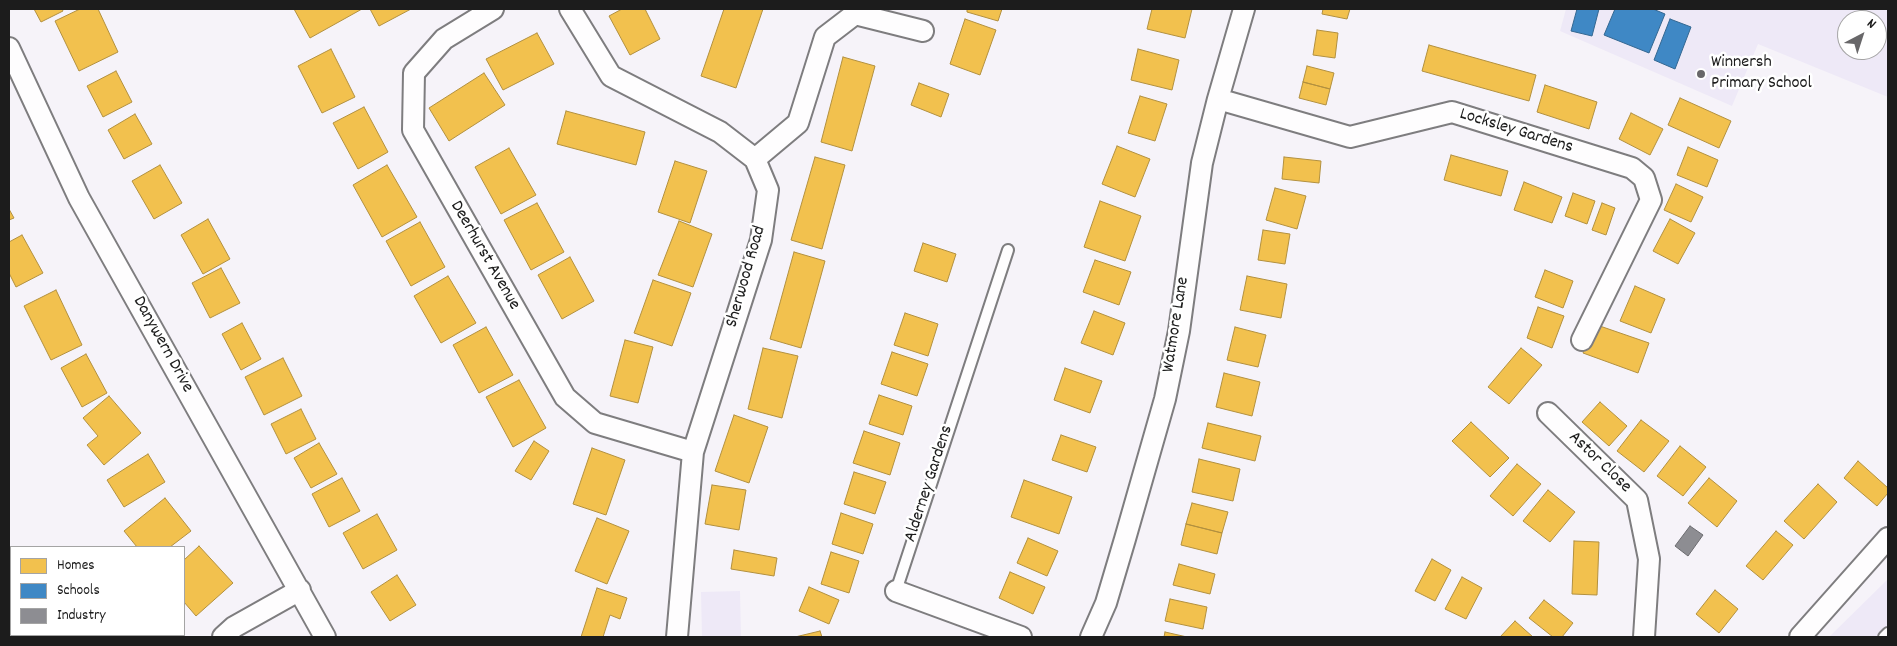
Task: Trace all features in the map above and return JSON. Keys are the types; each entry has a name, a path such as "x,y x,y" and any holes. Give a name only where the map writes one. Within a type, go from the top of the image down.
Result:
{"street":[{"name":"Deerhurst Avenue","path":"493,9 444,38 414,73 413,130 565,397 595,423 693,452"},
{"name":"Sherwood Road","path":"570,9 611,76 720,132 754,159 768,190 761,240 693,452 677,637"},
{"name":"Watmore Lane","path":"1091,637 1108,594 1164,399 1179,331 1202,163 1244,9"},
{"path":"754,159 798,123 825,37 847,20 855,14 923,32"},
{"name":"Danywern Drive","path":"9,48 79,198 326,637"},
{"name":"Locksley Gardens","path":"1218,99 1350,137 1452,112 1632,168 1644,178 1651,200 1582,340"},
{"name":"Astor Close","path":"1548,413 1637,500 1649,559 1644,637"},
{"path":"1800,637 1888,538"},
{"path":"223,637 234,628 300,590"},
{"name":"Alderney Gardens","path":"896,591 1021,637"}],"lane":[{"name":"Alderney Gardens","path":"896,591 1008,250"},
{"path":"1884,637 1888,633"}],"shaded area":[{"name":"Winnersh Primary School","path":"1566,9 1888,9 1888,97 1758,44 1732,106 1560,31"},
{"path":"1888,579 1888,637 1829,637"},
{"path":"740,591 741,637 702,637 701,592"}],"building: Homes":[{"path":"34,9 62,9 63,11 41,22"},
{"path":"80,9 98,9 118,52 79,71 55,21"},
{"path":"294,9 362,9 310,38"},
{"path":"370,9 411,9 379,26"},
{"path":"622,9 645,9 660,39 630,55 609,16"},
{"path":"724,9 763,9 736,88 701,76"},
{"path":"967,9 1002,9 998,21 967,12"},
{"path":"1152,9 1192,9 1185,38 1147,29"},
{"path":"1323,9 1350,9 1347,19 1322,14"},
{"path":"965,19 996,30 980,75 950,64"},
{"path":"1317,30 1338,33 1335,58 1313,55"},
{"path":"537,33 554,64 503,90 486,59"},
{"path":"1429,45 1536,75 1529,101 1422,71"},
{"path":"331,49 355,97 322,113 298,66"},
{"path":"1138,49 1179,60 1172,90 1131,80"},
{"path":"843,57 875,66 852,151 821,142"},
{"path":"1307,66 1334,73 1330,89 1303,82"},
{"path":"116,71 132,102 103,117 87,86"},
{"path":"484,73 505,105 449,141 429,108"},
{"path":"1303,82 1330,89 1326,105 1299,98"},
{"path":"919,83 949,94 941,117 911,105"},
{"path":"1545,85 1597,102 1589,129 1537,112"},
{"path":"1140,96 1167,104 1155,141 1128,133"},
{"path":"1680,98 1731,121 1719,148 1668,125"},
{"path":"364,107 388,152 358,169 333,123"},
{"path":"566,111 645,132 636,165 557,144"},
{"path":"1631,113 1663,129 1650,155 1619,139"},
{"path":"135,114 152,144 124,159 108,130"},
{"path":"1117,146 1150,159 1135,197 1102,184"},
{"path":"1688,147 1718,160 1707,187 1677,175"},
{"path":"509,148 536,195 501,214 475,167"},
{"path":"1451,155 1508,171 1501,196 1444,180"},
{"path":"815,157 845,165 822,249 791,240"},
{"path":"1284,157 1321,161 1319,183 1282,179"},
{"path":"675,161 707,171 690,223 658,212"},
{"path":"160,165 182,203 154,219 132,181"},
{"path":"387,165 417,217 382,237 353,185"},
{"path":"1524,182 1562,197 1552,223 1514,210"},
{"path":"1676,184 1703,197 1691,222 1664,210"},
{"path":"1275,188 1306,196 1297,229 1266,220"},
{"path":"1573,193 1595,201 1587,224 1565,216"},
{"path":"1100,201 1141,216 1125,261 1084,247"},
{"path":"537,203 564,252 531,270 504,220"},
{"path":"1602,203 1615,208 1606,235 1592,230"},
{"path":"9,209 14,218 9,220"},
{"path":"208,219 230,259 203,274 181,235"},
{"path":"1670,219 1695,233 1678,264 1653,251"},
{"path":"679,221 712,234 693,287 658,275"},
{"path":"420,222 445,267 411,286 386,241"},
{"path":"1263,230 1290,234 1285,264 1258,260"},
{"path":"22,235 43,273 16,287 9,273 9,242"},
{"path":"923,243 956,254 947,282 914,271"},
{"path":"794,252 825,261 801,348 770,339"},
{"path":"570,257 594,301 562,319 538,275"},
{"path":"1095,260 1131,272 1119,305 1083,292"},
{"path":"221,268 240,303 210,318 192,283"},
{"path":"1545,270 1573,281 1563,308 1535,297"},
{"path":"448,276 476,323 441,343 414,296"},
{"path":"1247,276 1287,284 1281,318 1240,310"},
{"path":"653,280 691,293 672,346 634,333"},
{"path":"1635,286 1665,299 1651,333 1620,321"},
{"path":"56,290 82,345 51,360 24,306"},
{"path":"1538,307 1564,316 1552,348 1527,338"},
{"path":"1094,311 1125,323 1113,355 1081,343"},
{"path":"905,313 938,324 928,356 894,345"},
{"path":"242,323 261,359 241,370 222,334"},
{"path":"1594,324 1649,343 1638,373 1583,353"},
{"path":"486,327 513,375 479,393 453,345"},
{"path":"1235,327 1266,335 1258,367 1227,360"},
{"path":"625,340 653,347 638,403 610,396"},
{"path":"763,348 798,356 782,418 748,409"},
{"path":"1521,348 1542,365 1509,404 1488,387"},
{"path":"892,352 928,364 917,396 881,384"},
{"path":"86,354 107,393 82,407 61,368"},
{"path":"283,358 302,396 264,415 245,377"},
{"path":"1065,368 1102,381 1090,413 1054,400"},
{"path":"1224,373 1260,382 1252,416 1216,407"},
{"path":"519,380 546,428 513,447 486,397"},
{"path":"879,395 912,406 903,435 869,424"},
{"path":"109,396 141,433 104,465 87,445 98,436 83,418"},
{"path":"1600,402 1627,426 1609,446 1582,422"},
{"path":"301,409 316,439 286,454 271,424"},
{"path":"734,415 768,427 749,483 715,471"},
{"path":"1641,420 1669,441 1644,472 1617,451"},
{"path":"1471,422 1509,458 1490,477 1452,441"},
{"path":"1208,423 1261,436 1255,461 1202,448"},
{"path":"864,431 900,443 890,475 853,463"},
{"path":"1061,435 1096,447 1087,472 1052,460"},
{"path":"534,441 549,451 531,480 515,471"},
{"path":"319,443 337,474 311,488 294,458"},
{"path":"1680,446 1706,467 1683,496 1657,476"},
{"path":"592,448 625,460 606,515 573,504"},
{"path":"148,454 165,482 124,507 107,480"},
{"path":"1199,459 1240,469 1233,501 1192,492"},
{"path":"1858,461 1888,488 1888,493 1877,506 1844,478"},
{"path":"1517,464 1541,484 1513,516 1490,496"},
{"path":"854,472 886,482 875,514 844,504"},
{"path":"342,478 360,511 329,527 312,494"},
{"path":"1709,478 1737,501 1717,527 1688,503"},
{"path":"1024,480 1072,497 1059,534 1011,517"},
{"path":"1818,484 1837,502 1804,539 1784,521"},
{"path":"712,485 746,490 739,530 705,524"},
{"path":"1548,490 1575,512 1550,542 1523,521"},
{"path":"165,498 191,531 171,546 136,546 124,531"},
{"path":"1192,503 1228,512 1222,533 1186,524"},
{"path":"841,513 873,524 863,554 832,544"},
{"path":"377,514 397,550 363,569 343,533"},
{"path":"597,518 629,531 607,584 575,571"},
{"path":"1186,524 1222,533 1217,554 1181,545"},
{"path":"1776,531 1793,545 1763,580 1746,566"},
{"path":"1028,538 1058,551 1047,576 1017,563"},
{"path":"1574,541 1599,542 1597,595 1572,594"},
{"path":"199,546 233,583 196,616 185,603 185,559"},
{"path":"734,550 777,558 774,576 731,569"},
{"path":"831,552 859,561 849,593 821,584"},
{"path":"1432,559 1451,570 1435,601 1415,591"},
{"path":"9,563 10,596 9,597"},
{"path":"1179,564 1215,574 1210,594 1173,585"},
{"path":"1010,572 1045,587 1033,614 999,598"},
{"path":"397,575 416,605 390,621 371,592"},
{"path":"1462,577 1482,588 1466,619 1445,609"},
{"path":"809,587 839,600 829,624 799,611"},
{"path":"597,588 627,598 620,619 610,615 603,637 581,637"},
{"path":"1715,590 1738,609 1719,633 1696,614"},
{"path":"1170,599 1207,607 1203,629 1165,621"},
{"path":"1544,600 1573,623 1562,637 1553,637 1529,618"},
{"path":"1515,621 1533,637 1500,637"},
{"path":"820,631 822,637 795,637"},
{"path":"1165,632 1187,637 1164,637"},
{"path":"20,636 51,637 21,637"}],"building: Schools":[{"path":"1577,9 1599,9 1592,36 1571,31"},
{"path":"1615,9 1653,9 1665,14 1649,53 1604,35"},
{"path":"1670,19 1691,27 1675,69 1654,60"}],"building: Industry":[{"path":"1690,526 1703,535 1688,556 1675,546"}],"place":[{"name":"Winnersh Primary School","path":"1701,74"}]}
